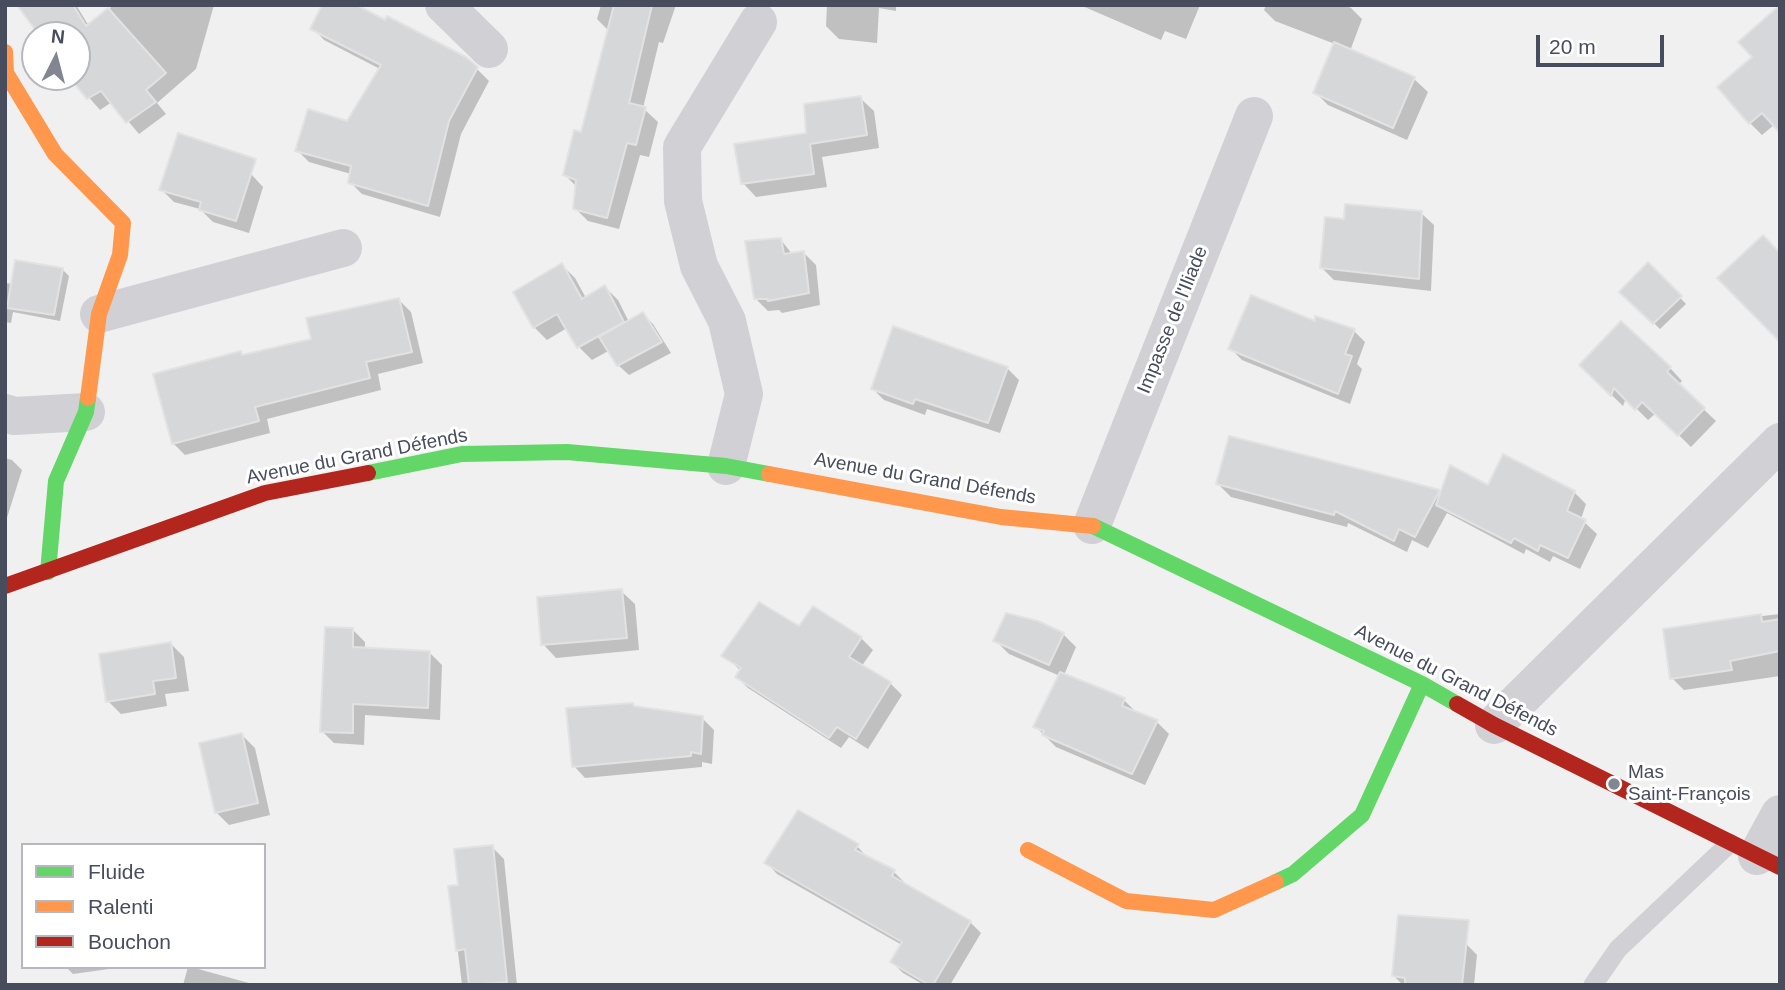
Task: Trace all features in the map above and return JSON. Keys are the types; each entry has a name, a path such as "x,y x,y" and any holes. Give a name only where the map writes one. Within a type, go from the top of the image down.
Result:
{"street":[{"path":"444,5 489,49"},
{"path":"726,466 744,394 727,321 699,267 682,201 682,147 758,22"},
{"path":"5,52 6,74 55,154 123,223 120,256 99,314 86,412 55,481 48,572"},
{"name":"Impasse de l'Iliade","path":"1092,525 1254,116"},
{"path":"99,314 343,248"},
{"path":"5,413 14,416 86,412"},
{"path":"1494,725 1780,442"},
{"name":"Avenue du Grand Défends","path":"5,586 265,493 462,454 566,452 726,466 1001,517 1092,525 1422,684 1494,725 1756,855"},
{"path":"1028,850 1126,901 1214,910 1293,874 1362,815 1422,684"},
{"path":"1756,855 1780,814"}],"lane":[{"path":"1593,985 1618,949 1756,855"}],"building":[{"path":"17,5 73,5 83,21 29,21"},
{"path":"322,5 357,5 385,20 387,16 466,57 478,67 449,121 428,206 348,183 351,166 295,151 308,109 347,121 381,65 310,29"},
{"path":"614,5 652,5 629,103 646,107 636,145 627,143 607,218 573,209 576,180 563,175 574,130 581,132"},
{"path":"1780,5 1780,133 1762,113 1749,124 1717,87 1752,57 1738,42"},
{"path":"108,8 166,73 146,90 156,102 126,123 101,91 87,99 80,91 91,91 91,22"},
{"path":"1334,42 1415,77 1393,128 1313,93"},
{"path":"861,96 867,135 810,144 814,174 741,184 734,144 806,133 804,104"},
{"path":"178,133 256,159 236,221 199,210 201,202 159,190"},
{"path":"1345,204 1422,211 1419,279 1320,268 1325,217 1344,219"},
{"path":"1763,235 1780,253 1780,342 1717,278"},
{"path":"781,238 784,254 804,251 809,293 768,301 754,299 745,241"},
{"path":"15,260 63,268 54,315 7,308"},
{"path":"1648,262 1682,296 1653,324 1619,292"},
{"path":"562,263 582,299 605,285 624,322 577,348 557,314 533,328 513,292"},
{"path":"1251,295 1315,321 1315,316 1355,329 1345,354 1352,356 1338,394 1228,349"},
{"path":"399,298 412,352 366,362 370,378 255,407 259,421 172,444 153,374 241,351 242,355 311,339 306,318"},
{"path":"643,312 662,342 617,366 599,337"},
{"path":"1621,321 1671,367 1667,372 1705,408 1678,436 1642,402 1635,410 1614,388 1611,396 1579,365"},
{"path":"893,326 1008,367 988,423 915,399 913,404 871,389"},
{"path":"1229,436 1440,490 1415,537 1399,529 1394,541 1335,511 1334,515 1216,484"},
{"path":"1503,454 1575,491 1567,511 1586,520 1568,558 1540,545 1538,551 1514,538 1511,543 1436,505 1450,465 1488,485"},
{"path":"622,589 627,638 541,645 537,597"},
{"path":"759,602 799,626 813,606 862,637 849,657 891,682 856,739 837,727 829,738 735,677 741,668 721,656"},
{"path":"1006,613 1038,621 1064,633 1049,665 993,641"},
{"path":"1761,614 1762,622 1780,619 1780,651 1730,661 1732,670 1670,679 1663,629"},
{"path":"325,627 353,628 353,647 430,651 428,708 353,704 353,733 320,732"},
{"path":"171,642 176,678 153,681 155,694 106,702 99,654"},
{"path":"1060,672 1125,698 1122,706 1158,720 1132,774 1042,735 1044,731 1033,727"},
{"path":"633,703 634,706 703,716 701,754 691,752 691,756 572,767 566,708"},
{"path":"242,733 258,803 215,813 199,743"},
{"path":"798,810 859,844 855,850 895,870 892,876 971,921 933,985 890,962 902,942 764,863"},
{"path":"493,845 507,982 469,985 465,949 456,951 448,886 458,885 454,849"},
{"path":"1398,915 1469,920 1462,985 1405,985 1405,978 1392,976"}],"traffic: fast":[{"path":"48,572 56,481 86,412 88,398"},
{"path":"368,473 462,454 567,452 726,466 769,474"},
{"path":"1093,526 1422,684 1457,704"},
{"path":"1276,882 1293,874 1362,815 1422,684"}],"traffic: slow":[{"path":"5,52 6,73 55,154 123,223 120,255 99,314 88,398"},
{"path":"769,474 1001,517 1093,526"},
{"path":"1028,850 1126,901 1214,910 1276,882"}],"traffic: jam":[{"path":"5,586 265,493 368,473"},
{"path":"1457,704 1780,867"}],"place":[{"name":"Mas Saint-François","path":"1614,784"}]}
